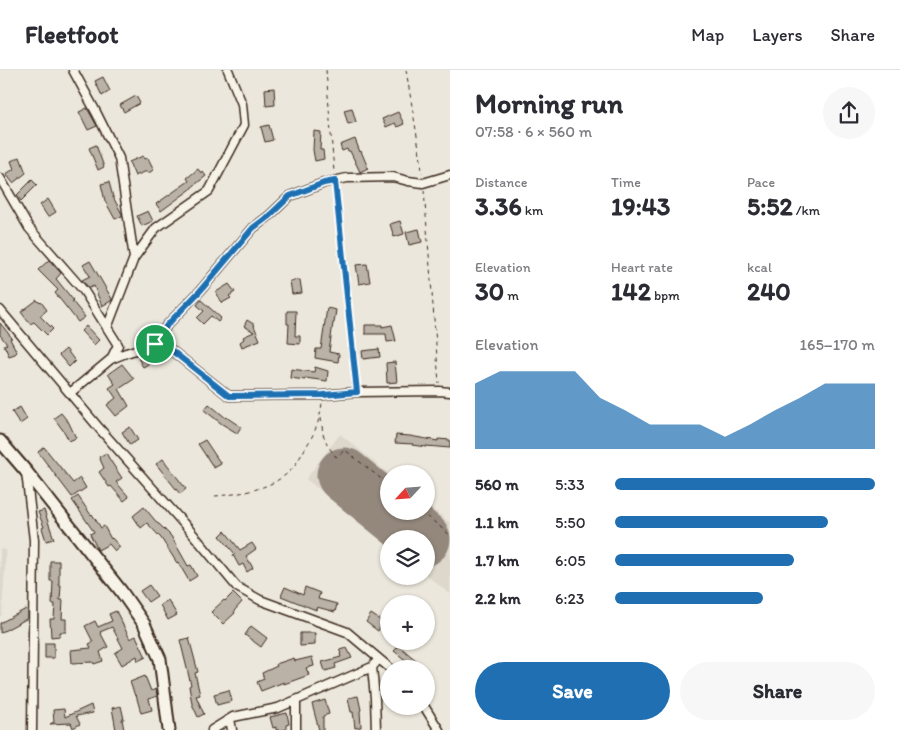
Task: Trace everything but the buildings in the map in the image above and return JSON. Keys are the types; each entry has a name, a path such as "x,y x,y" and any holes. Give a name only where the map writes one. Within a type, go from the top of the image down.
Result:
{"main road":[{"path":"0,441 121,591 144,624 160,659 169,730"}],"street":[{"path":"73,70 119,158 134,258"},
{"path":"107,328 134,258 156,228 209,191 244,125 242,104 228,70"},
{"path":"155,344 167,325 200,291 253,228 290,196 324,183 347,178 393,177 423,183 450,175"},
{"path":"0,178 29,228 84,291 118,345 111,359"},
{"path":"0,310 237,586 260,600 347,632 379,659 372,668 278,708 234,717 212,730"},
{"path":"70,393 111,359 161,342 229,396 323,395 357,392 450,392"},
{"path":"25,470 34,540 32,730"},
{"path":"372,668 376,730"},
{"path":"296,700 296,730"},
{"path":"430,715 439,730"},
{"path":"230,719 232,730"}],"path":[{"path":"326,70 335,181 357,392"},
{"path":"406,70 421,160 439,391"},
{"path":"323,395 321,417 323,434 328,446 336,457 345,450 380,478"},
{"path":"216,496 236,494 266,486 281,479 292,469 313,436 321,417"},
{"path":"432,520 450,535"}],"shaded area":[{"path":"340,434 380,467 380,520 435,520 435,511 450,523 450,594 435,582 435,530 380,530 380,538 306,479"},
{"path":"0,549 6,550 2,615 0,616"}],"runway":[{"path":"344,475 412,530"}],"route":[{"path":"335,181 357,392 323,395 229,396 161,342 155,344 167,325 200,291 253,228 290,196 324,183 335,181"}]}
